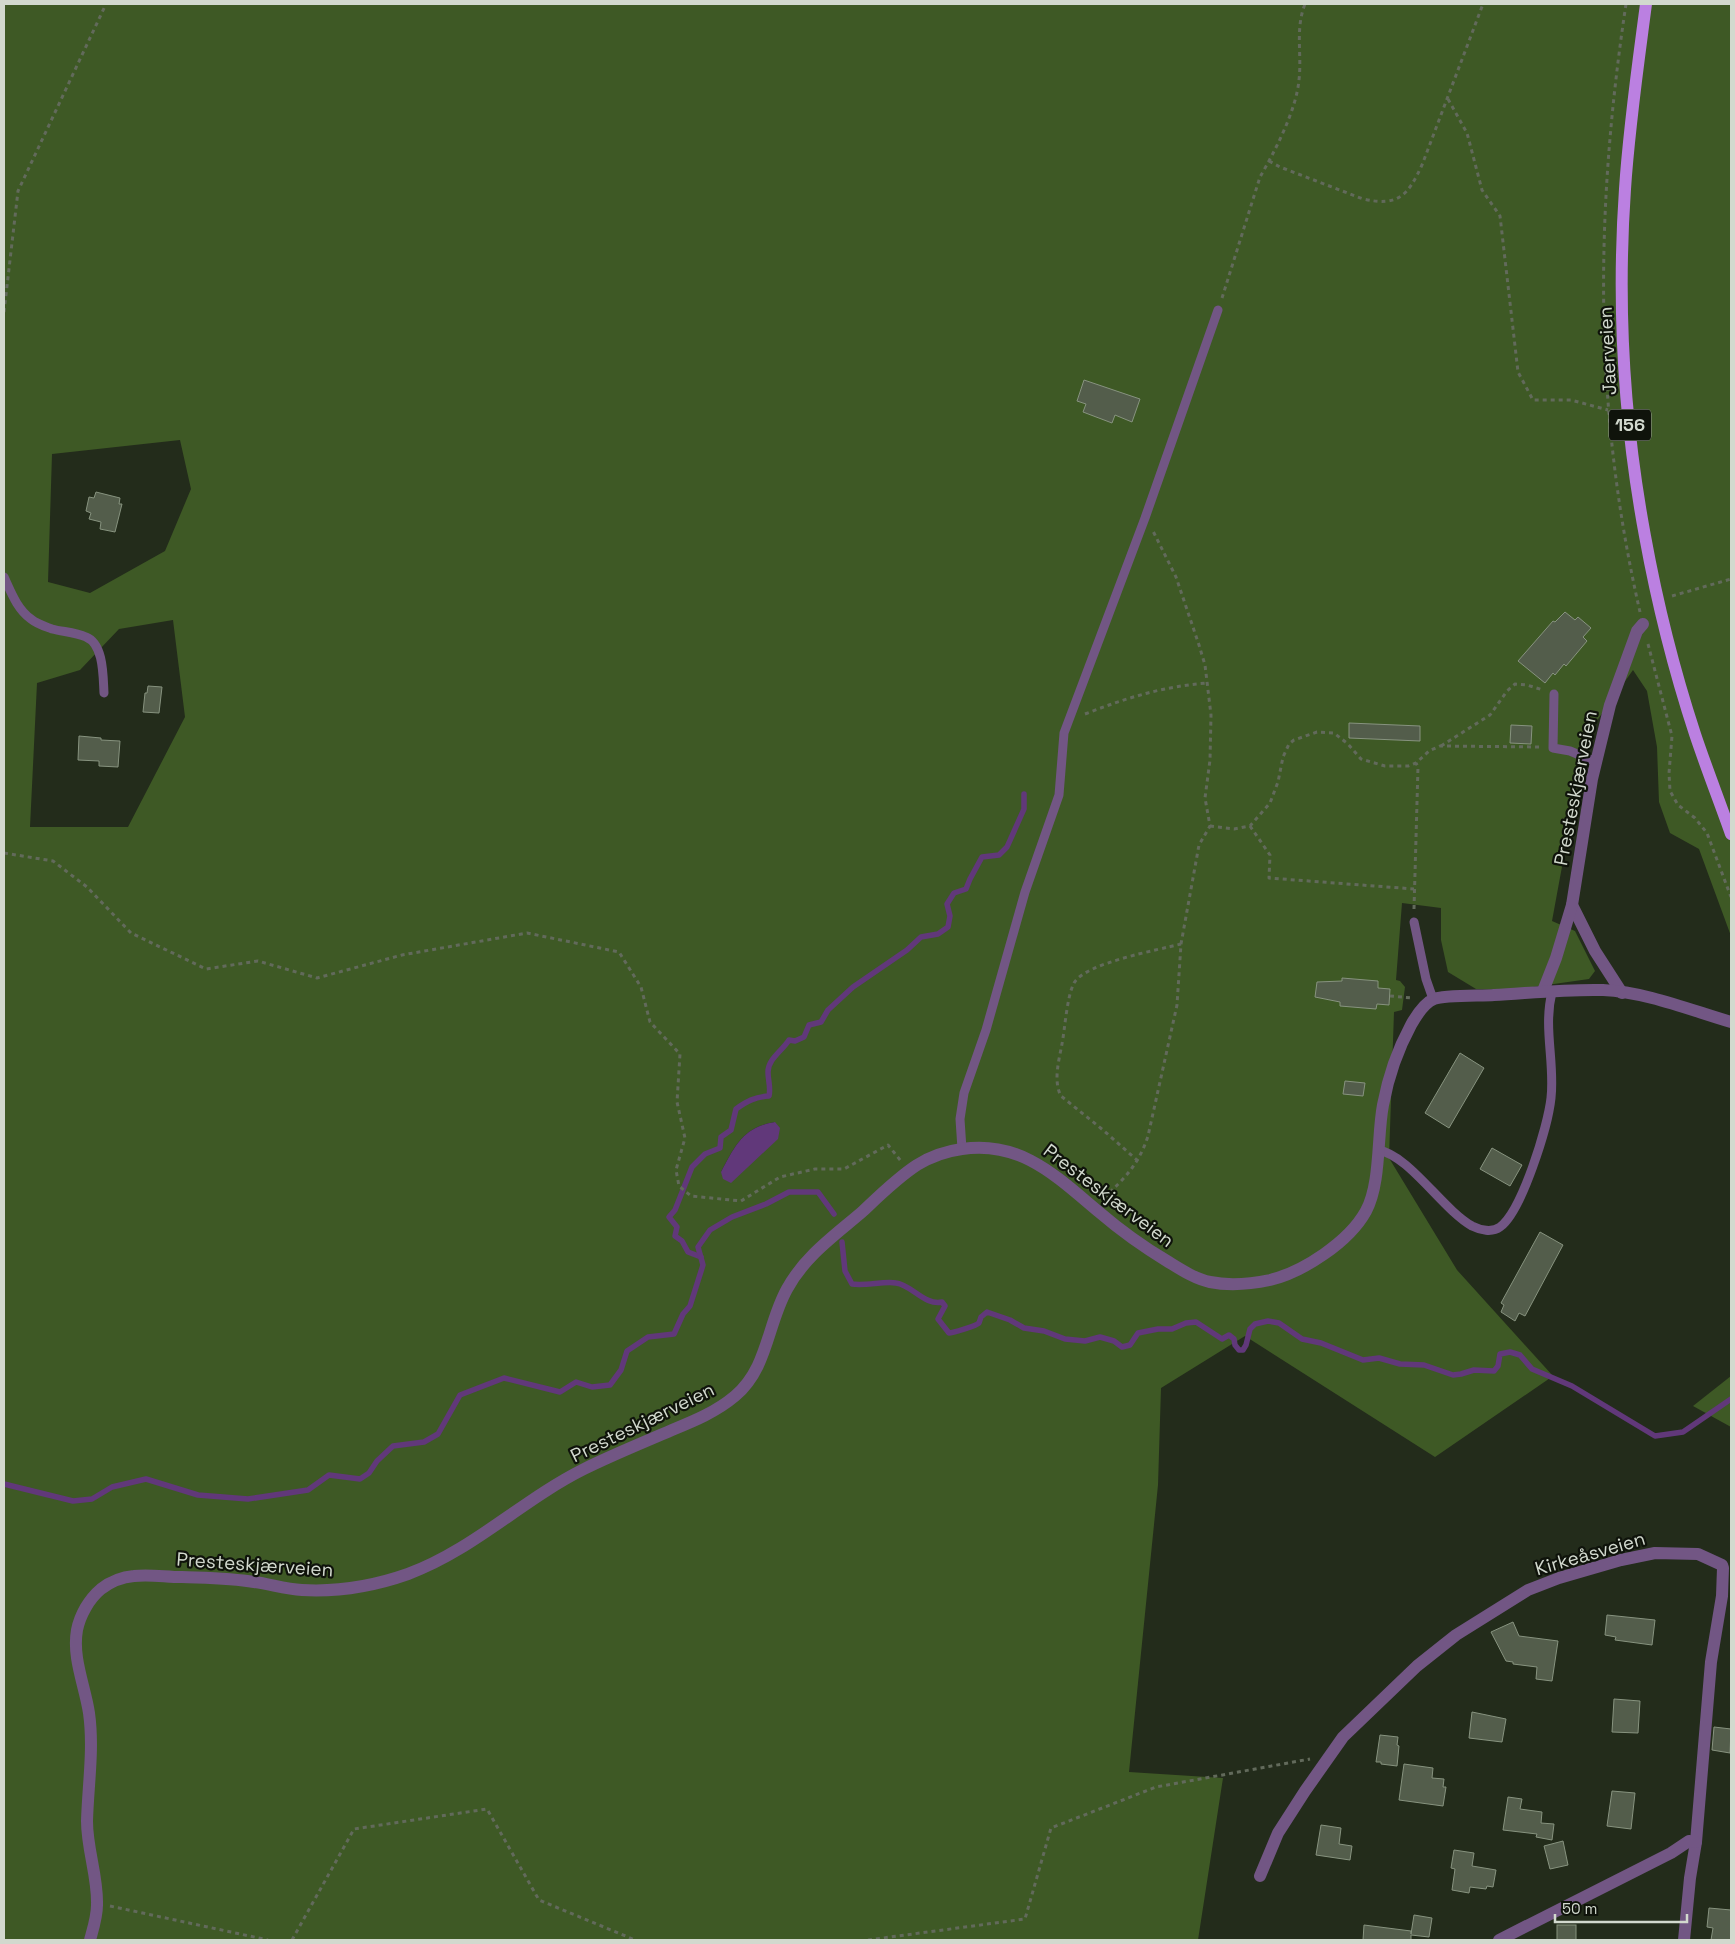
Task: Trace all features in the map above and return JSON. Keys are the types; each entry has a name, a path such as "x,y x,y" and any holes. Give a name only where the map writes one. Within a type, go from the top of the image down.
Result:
{"main road":[{"name":"Jaerveien","path":"1646,4 1635,86 1625,190 1623,302 1632,444 1645,537 1673,659 1695,732 1731,834"}],"street":[{"name":"Presteskjærveien","path":"1547,992 1572,905 1596,762 1610,705 1637,631 1642,624"},
{"path":"1572,905 1594,951 1622,993"},
{"path":"1433,999 1604,990 1648,998 1731,1022"},
{"name":"Presteskjærveien","path":"90,1940 96,1919 97,1903 88,1839 90,1723 76,1647 76,1632 81,1616 95,1594 102,1588 116,1580 137,1576 228,1578 305,1590 347,1590 403,1576 449,1556 566,1479 597,1463 698,1420 717,1410 734,1397 755,1374 782,1300 800,1269 818,1248 909,1171 934,1156 962,1148 1006,1150 1024,1156 1045,1169 1136,1242 1177,1268 1198,1278 1210,1282 1236,1284 1262,1282 1288,1275 1325,1254 1338,1244 1364,1215 1372,1195 1383,1105 1399,1048 1418,1012 1433,999"},
{"name":"Kirkeåsveien","path":"1260,1876 1278,1833 1304,1791 1343,1737 1417,1666 1456,1635 1528,1590 1559,1578 1655,1553 1698,1554 1722,1565 1722,1596 1711,1662 1696,1842 1690,1878 1684,1940"},
{"path":"1499,1940 1689,1841 1696,1842"}],"lane":[{"path":"962,1148 960,1119 964,1093 986,1030 1025,892 1059,795 1064,734 1146,518 1218,310"},
{"path":"4,577 20,608 31,620 62,632 85,636 92,642 102,663 104,693"},
{"path":"1554,694 1553,748 1570,751 1596,762"},
{"path":"1414,922 1426,979 1433,999"},
{"path":"1378,1150 1390,1154 1402,1163 1452,1212 1473,1226 1489,1231 1501,1227 1513,1213 1532,1168 1547,1120 1551,1100 1553,1074 1547,1030 1547,992"}],"path":[{"path":"4,312 18,191 106,4"},
{"path":"1218,310 1260,177 1289,115 1297,90 1300,23 1306,4"},
{"path":"1269,161 1363,200 1390,202 1406,194 1413,184 1448,99 1483,4"},
{"path":"1448,99 1466,133 1482,190 1500,216 1518,372 1533,400 1572,400 1608,410 1612,450 1630,568 1642,624 1670,728 1672,747 1669,773 1670,791 1678,804 1695,818 1707,833 1731,897"},
{"path":"1094,1208 1128,1175 1138,1161 1148,1136 1177,1005 1181,944 1199,845 1210,826 1205,798 1210,760 1211,715 1208,683 1201,651 1176,578 1146,518"},
{"path":"1659,599 1731,579"},
{"path":"1070,720 1125,698 1180,685 1208,683"},
{"path":"1210,826 1234,829 1250,826 1270,803 1278,782 1283,757 1289,744 1294,740 1317,732 1334,733 1348,744 1361,759 1385,766 1408,766 1416,763 1429,751 1490,714 1507,691 1515,684 1527,684 1554,694"},
{"path":"1440,746 1553,748"},
{"path":"1414,922 1418,767 1416,763"},
{"path":"1250,826 1270,855 1269,878 1414,890"},
{"path":"4,853 53,861 87,887 131,933 206,970 258,961 317,978 402,955 527,933 619,952 641,987 650,1022 680,1054 677,1102 685,1138 676,1170 679,1186 691,1196 741,1201 780,1177 815,1169 844,1169 888,1145 909,1171"},
{"path":"1138,1161 1061,1096 1057,1089 1067,1014 1073,985 1095,968 1181,944"},
{"path":"868,1940 1024,1919 1051,1828 1156,1787 1330,1755"},
{"path":"292,1940 354,1829 487,1809 539,1900 635,1940"},
{"path":"97,1903 268,1940"}],"green space":[{"path":"4,4 1731,4 1731,936 1699,849 1670,833 1659,802 1657,747 1647,691 1633,670 1586,736 1552,921 1575,931 1595,971 1589,979 1511,990 1476,989 1448,972 1441,940 1441,908 1402,903 1396,980 1400,981 1405,987 1402,1010 1394,1012 1389,1158 1457,1270 1553,1376 1435,1457 1245,1336 1161,1388 1158,1485 1129,1772 1223,1778 1198,1940 4,1940","holes":["180,440 191,489 165,551 90,593 48,582 52,454","173,620 185,717 128,827 30,827 37,683 80,670 119,629","775,1122 721,1172 741,1139 755,1128"]},
{"path":"1731,1376 1731,1427 1693,1406"}],"shaded area":[{"path":"775,1122 780,1128 778,1139 731,1183 723,1179 721,1172 741,1139 755,1128"}],"building":[{"path":"1084,380 1140,399 1132,422 1115,415 1112,423 1083,412 1086,404 1077,401"},
{"path":"96,492 120,498 119,504 122,504 115,532 100,529 101,522 89,519 91,513 86,511 89,497 94,498"},
{"path":"1565,612 1575,620 1578,617 1591,628 1583,637 1587,641 1566,666 1564,664 1545,683 1518,661 1553,621 1555,622"},
{"path":"148,686 162,687 159,713 143,712 145,693 147,693"},
{"path":"1349,723 1420,726 1420,741 1349,738"},
{"path":"1511,725 1532,726 1531,744 1510,743"},
{"path":"79,736 120,741 118,767 99,766 99,761 78,760"},
{"path":"1342,978 1378,981 1378,988 1390,989 1389,1005 1377,1004 1376,1009 1340,1006 1340,1002 1315,997 1317,982 1342,981"},
{"path":"1460,1053 1484,1068 1449,1128 1425,1113"},
{"path":"1345,1081 1365,1083 1363,1096 1343,1094"},
{"path":"1492,1148 1522,1165 1510,1186 1480,1169"},
{"path":"1540,1232 1563,1245 1525,1316 1519,1313 1515,1321 1501,1312 1504,1305 1501,1303"},
{"path":"1607,1615 1655,1620 1652,1645 1615,1640 1616,1637 1605,1635"},
{"path":"1513,1622 1519,1636 1558,1641 1552,1681 1536,1679 1537,1667 1513,1664 1513,1662 1506,1661 1491,1632"},
{"path":"1614,1699 1640,1701 1638,1733 1612,1732"},
{"path":"1472,1712 1506,1719 1502,1742 1469,1738"},
{"path":"1714,1727 1731,1729 1730,1753 1712,1750"},
{"path":"1380,1735 1398,1737 1397,1766 1376,1762"},
{"path":"1404,1764 1433,1768 1432,1778 1444,1779 1443,1787 1446,1787 1443,1806 1399,1800"},
{"path":"1612,1791 1635,1793 1631,1829 1607,1826"},
{"path":"1508,1797 1522,1799 1520,1809 1542,1812 1541,1823 1554,1824 1552,1840 1536,1837 1537,1834 1503,1830"},
{"path":"1321,1825 1341,1828 1339,1844 1352,1846 1350,1860 1316,1855"},
{"path":"1563,1841 1568,1865 1550,1869 1544,1846"},
{"path":"1454,1850 1474,1853 1472,1866 1496,1870 1493,1887 1487,1886 1486,1889 1470,1887 1469,1893 1452,1890 1455,1869 1451,1868"},
{"path":"1709,1908 1731,1910 1731,1940 1711,1940 1713,1928 1707,1927"},
{"path":"1414,1915 1432,1918 1429,1937 1411,1935 1411,1940 1363,1940 1364,1925 1411,1931 1411,1934"},
{"path":"1557,1925 1576,1925 1576,1940 1557,1940"}],"waterway":[{"path":"701,1257 688,1252 682,1241 675,1236 677,1227 669,1217 675,1210 692,1167 705,1154 720,1148 721,1137 731,1130 736,1109 751,1100 769,1096 768,1075 770,1063 789,1040 795,1041 804,1037 809,1025 821,1022 828,1010 853,987 907,950 921,937 938,934 948,927 950,916 947,904 954,893 966,889 982,857 999,855 1007,847 1024,809 1024,794"},
{"path":"4,1484 73,1501 92,1499 112,1487 146,1479 198,1495 248,1499 308,1490 329,1475 360,1479 369,1473 377,1461 393,1446 424,1442 438,1434 460,1395 504,1378 560,1392 576,1382 592,1387 610,1385 621,1370 627,1351 648,1337 674,1334 683,1314 690,1306 703,1265 698,1247 710,1230 732,1217 766,1204 789,1192 818,1192 834,1214"},
{"path":"842,1242 845,1271 852,1284 896,1283 908,1287 930,1301 942,1302 945,1306 938,1319 949,1333 979,1323 981,1317 987,1312 1010,1320 1024,1328 1044,1331 1065,1339 1085,1341 1100,1337 1114,1341 1122,1347 1130,1345 1138,1333 1158,1329 1172,1329 1186,1323 1196,1322 1222,1339 1229,1335 1234,1339 1235,1345 1239,1350 1243,1350 1250,1329 1255,1324 1268,1321 1279,1323 1302,1339 1321,1343 1363,1360 1379,1358 1400,1364 1424,1365 1453,1375 1474,1370 1494,1371 1498,1366 1500,1354 1510,1352 1520,1355 1532,1369 1572,1386 1655,1436 1683,1432 1731,1399"}]}
